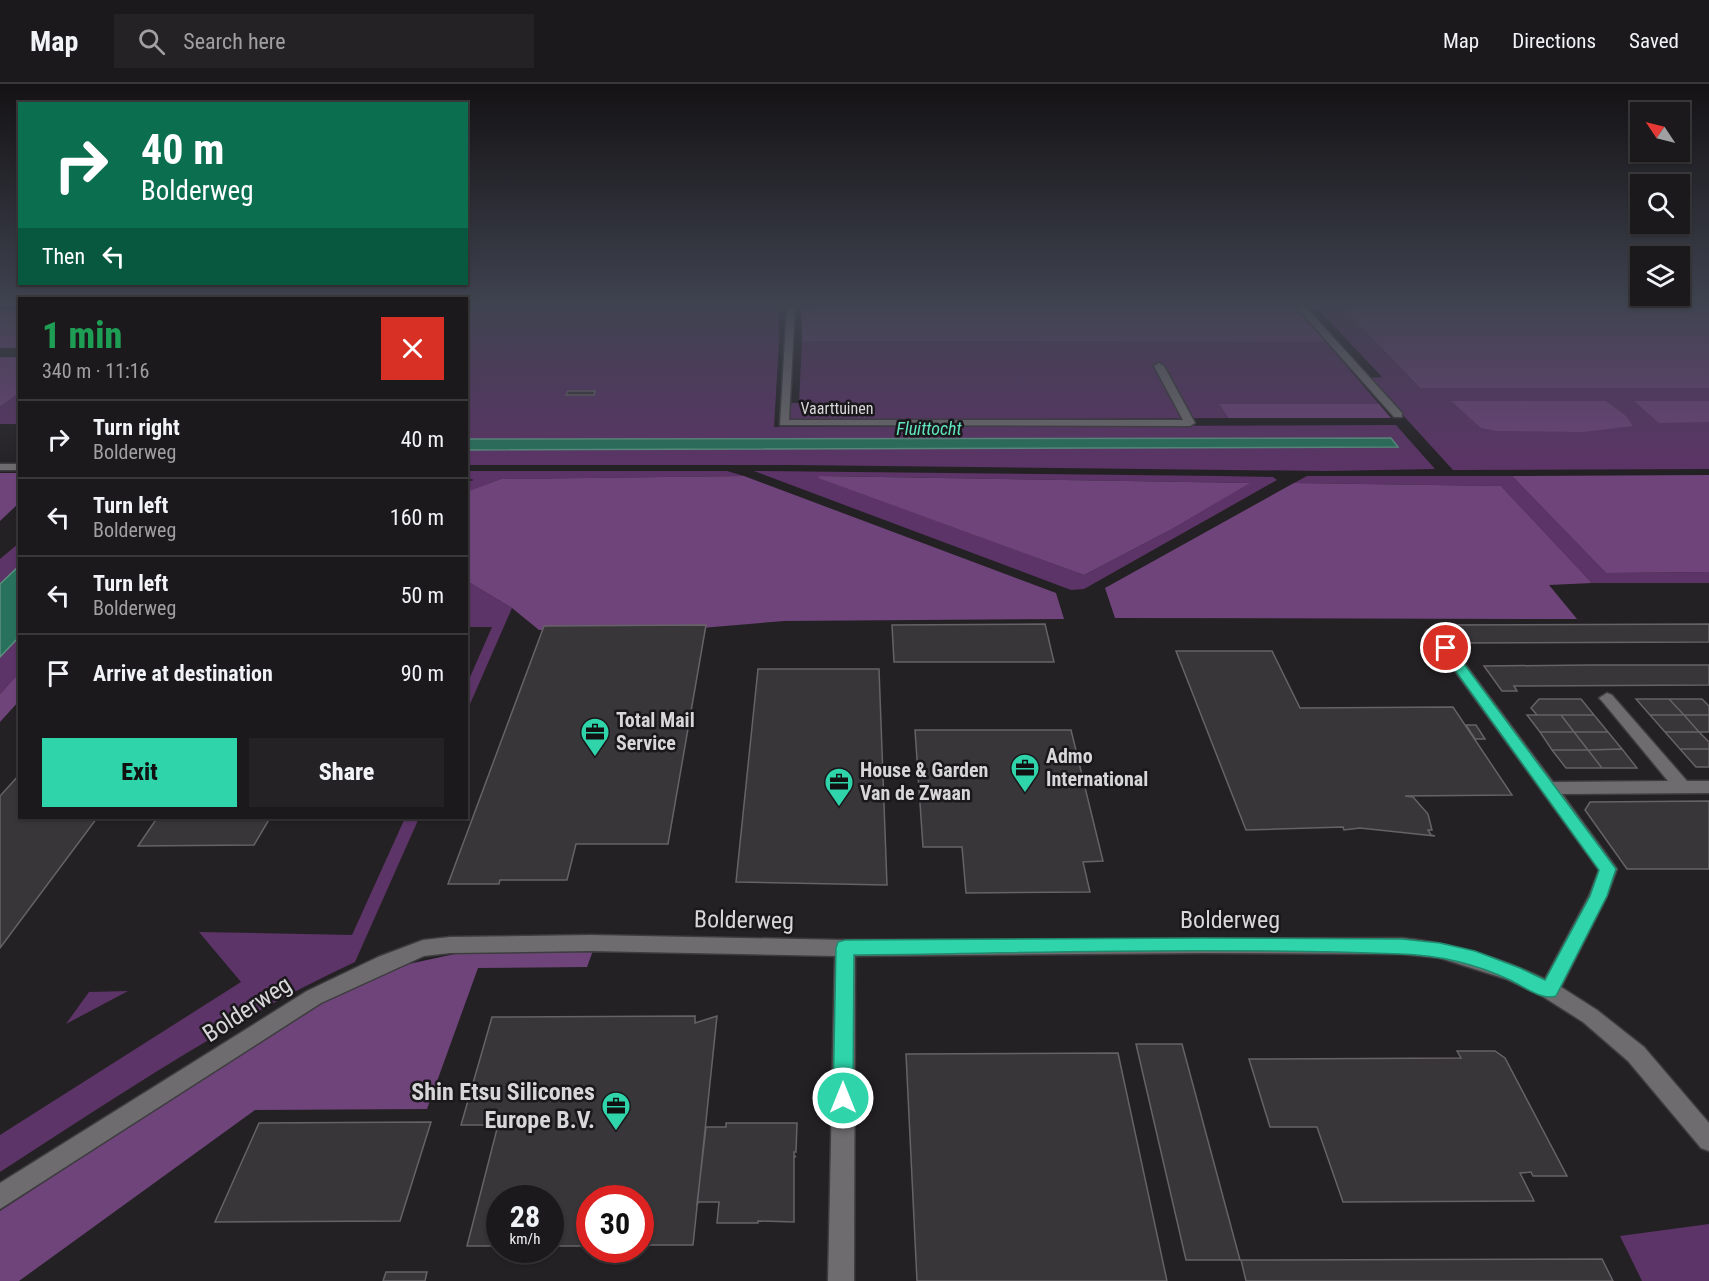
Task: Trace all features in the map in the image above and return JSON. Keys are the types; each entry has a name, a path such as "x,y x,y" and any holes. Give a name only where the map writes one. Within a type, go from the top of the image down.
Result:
{"street":[{"name":"Vaarttuinen","path":"788,359 784,423 1190,423 1160,366"},
{"path":"1347,359 1398,416"},
{"path":"0,467 18,467"},
{"path":"1433,630 1608,869 1598,896 1549,990"},
{"path":"1607,698 1682,788"},
{"path":"1548,788 1709,788"},
{"name":"Bolderweg","path":"0,1197 314,997 385,963 423,948 450,945 580,943 845,948 1402,946 1440,951 1475,959 1513,973 1549,990 1590,1016 1636,1054 1709,1140"},
{"path":"841,1281 845,948"}],"shaded area":[{"path":"0,359 18,359 18,394 0,407"},
{"path":"468,359 778,359 774,427 1396,425 1435,469 1326,471 792,465 468,465 468,450 1316,447 1391,438 468,439"},
{"path":"801,359 1340,359 1379,404 1219,404 1228,418 782,420 783,403 799,403"},
{"path":"1365,359 1392,359 1420,388 1709,388 1709,469 1453,470 1369,378 1382,377"},
{"path":"1392,359 1709,359 1709,388 1420,388"},
{"path":"18,394 18,424 0,424 0,407"},
{"path":"1451,401 1606,401 1626,416 1633,426 1584,432 1496,431 1481,428"},
{"path":"1634,401 1709,401 1709,422 1659,423"},
{"path":"1219,404 1379,404 1391,418 1228,418"},
{"path":"1391,438 1398,447 468,450 468,439"},
{"path":"468,471 727,471 744,476 501,479 468,492 468,482 474,480 468,478"},
{"path":"754,471 1220,476 1273,477 1277,480 1084,589 1071,590","holes":["821,476 1249,483 1172,529 1084,575 819,478"]},
{"path":"0,473 18,473 18,504 0,521"},
{"path":"1709,475 1709,572 1606,573 1512,476"},
{"path":"744,476 1056,593 1064,619 784,621 701,628 539,630 512,608 468,582 468,491 501,479"},
{"path":"820,476 1250,483 1172,529 1084,575 818,478"},
{"path":"1307,476 1512,476 1606,573 1709,572 1709,583 1592,583 1501,486 1294,483"},
{"path":"1294,483 1501,486 1592,583 1549,585 1577,619 1115,618 1105,588"},
{"path":"18,544 18,567 0,584 0,559"},
{"path":"18,567 18,638 0,657 0,584"},
{"path":"468,582 512,608 468,709 468,682 492,627 468,627"},
{"path":"18,638 18,674 0,694 0,657"},
{"path":"18,674 18,702 0,722 0,694"},
{"path":"405,819 419,819 355,962 218,1034 0,1172 0,1135 241,982 199,932 352,935"},
{"path":"594,948 587,967 478,968 427,1109 255,1110 19,1281 0,1281 0,1211 313,1007 404,965 464,952"},
{"path":"128,991 66,1024 89,992"},
{"path":"1709,1224 1709,1281 1642,1281 1620,1236"}],"building":[{"path":"568,391 595,392 594,395 566,395"},
{"path":"1045,624 1054,662 894,662 892,625"},
{"path":"1709,624 1709,642 1456,643 1443,625"},
{"path":"706,625 668,844 576,844 567,880 500,880 499,884 448,884 544,626"},
{"path":"1176,651 1272,651 1300,708 1453,707 1512,795 1405,796 1413,797 1428,814 1432,830 1428,830 1431,835 1435,836 1360,828 1344,830 1343,827 1246,830"},
{"path":"1709,665 1709,685 1514,686 1517,691 1502,691 1484,666"},
{"path":"758,669 879,669 887,885 736,882"},
{"path":"1539,699 1581,699 1594,715 1537,715 1531,708"},
{"path":"1636,699 1669,699 1684,715 1650,715"},
{"path":"1669,699 1702,699 1709,706 1709,715 1684,715"},
{"path":"1527,715 1561,715 1574,732 1540,732"},
{"path":"1561,715 1594,715 1608,732 1574,732"},
{"path":"1650,715 1684,715 1699,732 1665,732"},
{"path":"1684,715 1709,715 1709,732 1699,732"},
{"path":"1466,725 1476,725 1485,739 1475,739"},
{"path":"915,730 1071,730 1103,861 1083,862 1090,892 966,893 962,847 923,847"},
{"path":"1540,732 1574,732 1588,750 1552,750"},
{"path":"1574,732 1608,732 1622,749 1588,750"},
{"path":"1665,732 1699,732 1709,742 1709,749 1680,749"},
{"path":"1622,749 1637,768 1602,768 1588,750"},
{"path":"1680,749 1709,749 1709,767 1696,767"},
{"path":"1552,750 1588,750 1602,768 1566,768"},
{"path":"18,776 18,819 96,819 0,948 0,796"},
{"path":"1709,801 1709,869 1627,869 1585,810 1590,802"},
{"path":"156,819 269,819 254,845 138,846"},
{"path":"695,1016 695,1023 717,1016 693,1245 654,1245 654,1185 576,1185 576,1246 564,1246 564,1185 486,1185 486,1246 467,1246 498,1125 461,1125 492,1017"},
{"path":"1136,1044 1182,1044 1240,1260 1186,1260"},
{"path":"1457,1051 1495,1051 1505,1058 1567,1176 1533,1176 1531,1172 1520,1173 1534,1201 1343,1202 1317,1127 1270,1127 1249,1059 1461,1058"},
{"path":"1118,1053 1167,1281 917,1281 906,1054"},
{"path":"431,1122 400,1221 215,1222 259,1123"},
{"path":"726,1123 797,1123 796,1152 794,1152 794,1157 796,1156 794,1158 794,1222 717,1223 719,1202 699,1202 697,1204 706,1127 726,1127"},
{"path":"1602,1259 1613,1281 1246,1281 1241,1260"},
{"path":"386,1272 427,1272 425,1281 383,1281"}],"place":[{"name":"Total Mail Service","path":"595,758"},
{"name":"Admo International","path":"1025,794"},
{"name":"House & Garden Van de Zwaan","path":"839,808"},
{"name":"Shin Etsu Silicones Europe B.V.","path":"616,1132"}],"route":[{"path":"843,1098 845,948 902,945 1402,946 1475,959 1549,990 1598,896 1608,869 1446,648"}],"water label":[{"name":"Fluittocht","path":"929,428"}]}
